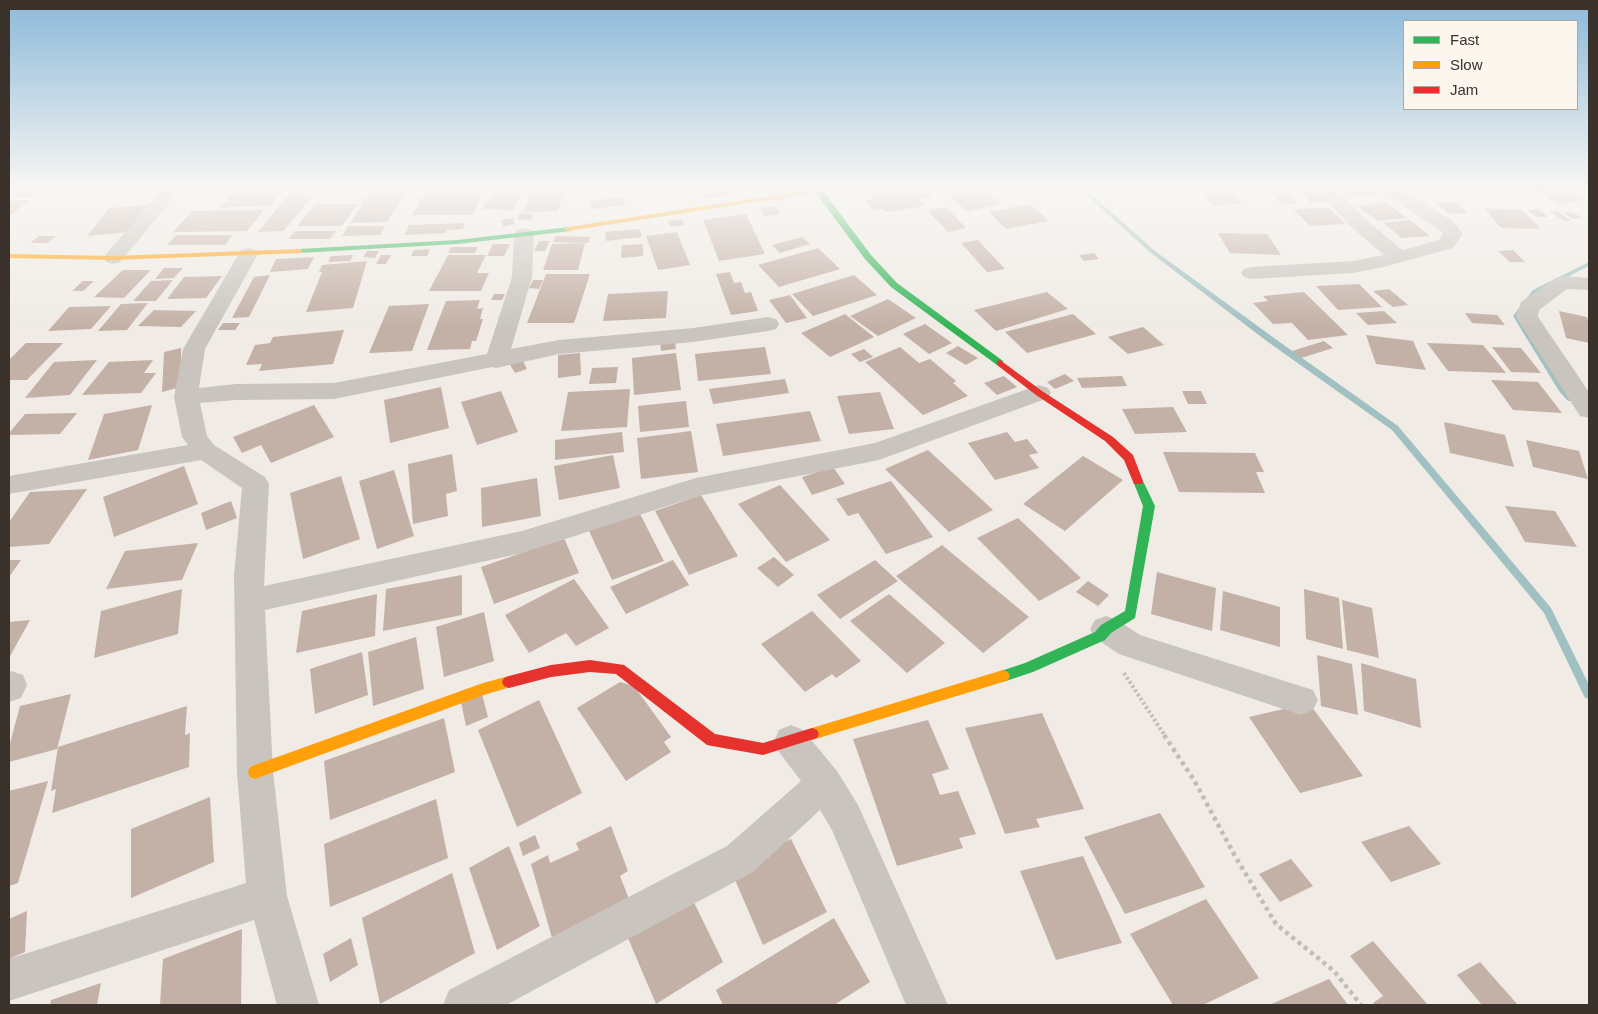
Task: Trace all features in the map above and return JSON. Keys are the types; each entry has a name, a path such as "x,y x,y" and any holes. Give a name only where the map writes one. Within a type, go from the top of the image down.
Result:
{"street":[{"path":"113,258 133,234"},
{"path":"9,256 113,258 248,254 457,242 521,234"},
{"path":"496,360 522,277 524,234"},
{"path":"255,772 483,689 552,671 590,666 619,669 712,740 762,749 1028,668 1103,632 1131,614 1149,506 1129,458 1109,439 1038,393 894,285 868,257 851,234"},
{"path":"1372,234 1397,256"},
{"path":"1251,273 1353,267 1376,263 1446,244 1452,234"},
{"path":"248,254 194,348 186,397 195,437 205,451 256,484 249,575 255,772 267,896 298,1005"},
{"path":"1589,284 1563,282 1529,307 1527,316 1589,410"},
{"path":"186,397 236,392 334,391 559,347 693,334 768,324"},
{"path":"250,601 522,542 696,487 879,451 1038,393"},
{"path":"9,485 205,451"},
{"path":"1103,632 1130,645 1301,700"},
{"path":"791,741 824,783 846,818 927,1005"},
{"path":"464,1005 740,859 824,783"},
{"path":"9,980 267,896"}],"path":[{"path":"1103,632 1194,780 1235,856 1276,924 1334,970 1361,1005"}],"building":[{"path":"292,234 334,234 330,239 288,239"},
{"path":"343,234 380,234 380,235 342,236"},
{"path":"605,234 641,234 642,237 606,241"},
{"path":"678,234 690,265 658,270 646,236"},
{"path":"709,234 756,234 765,254 719,261"},
{"path":"1219,234 1267,234 1281,255 1230,253"},
{"path":"1397,234 1428,234 1430,236 1402,238"},
{"path":"176,235 233,235 225,245 167,245"},
{"path":"39,236 56,236 47,243 30,243"},
{"path":"556,236 591,237 588,243 553,242"},
{"path":"802,237 810,244 780,253 772,245"},
{"path":"978,240 1005,269 987,272 961,243"},
{"path":"539,241 550,241 545,251 534,251"},
{"path":"585,243 578,270 543,270 552,244"},
{"path":"493,244 510,244 504,256 487,256"},
{"path":"643,244 643,256 621,258 622,245"},
{"path":"451,247 478,247 475,253 448,253"},
{"path":"818,248 840,269 779,287 758,265"},
{"path":"430,249 427,256 411,256 414,250"},
{"path":"1513,250 1525,262 1510,262 1498,251"},
{"path":"367,251 379,251 375,258 363,257"},
{"path":"1094,253 1099,259 1084,261 1079,255"},
{"path":"353,255 350,261 328,262 331,256"},
{"path":"381,255 391,255 386,264 376,264"},
{"path":"448,255 486,255 477,273 489,273 481,291 429,291"},
{"path":"314,257 308,269 270,272 276,259"},
{"path":"367,261 353,308 306,312 322,272 319,272 322,265"},
{"path":"164,268 183,268 174,278 155,279"},
{"path":"123,270 151,270 124,298 94,297"},
{"path":"730,272 734,283 741,282 745,293 751,292 758,311 731,315 716,274"},
{"path":"546,274 590,274 574,323 527,323"},
{"path":"270,275 249,317 232,318 254,277"},
{"path":"854,275 877,295 813,316 792,294"},
{"path":"222,276 206,298 167,299 184,277"},
{"path":"173,280 156,301 133,301 151,281"},
{"path":"533,280 543,280 539,289 529,288"},
{"path":"83,281 94,281 83,291 72,291"},
{"path":"1359,284 1382,307 1338,310 1316,286"},
{"path":"1389,289 1408,305 1393,307 1373,291"},
{"path":"668,291 666,318 603,321 608,294"},
{"path":"1047,292 1068,309 996,331 974,310"},
{"path":"1304,292 1348,335 1308,340 1292,323 1273,324 1253,303 1268,301 1263,296"},
{"path":"494,294 505,294 502,300 491,300"},
{"path":"790,295 807,318 786,323 769,300"},
{"path":"888,299 916,318 878,336 850,316"},
{"path":"480,300 477,309 483,308 480,319 483,319 476,341 472,341 470,349 427,350 446,301"},
{"path":"148,303 127,330 98,331 121,304"},
{"path":"429,304 412,351 369,353 389,306"},
{"path":"111,306 91,329 48,331 69,307"},
{"path":"154,310 196,311 181,327 138,326"},
{"path":"1384,311 1397,323 1368,325 1356,313"},
{"path":"1559,311 1587,317 1589,343 1566,338"},
{"path":"1465,313 1497,315 1505,325 1472,323"},
{"path":"845,314 874,337 830,357 801,333"},
{"path":"1073,314 1096,334 1027,353 1005,332"},
{"path":"223,323 240,323 235,330 218,330"},
{"path":"925,324 952,343 929,354 903,334"},
{"path":"1143,327 1164,345 1128,354 1108,337"},
{"path":"344,330 333,364 259,371 262,364 246,365 255,345 270,343 273,337"},
{"path":"1366,335 1413,341 1426,370 1376,364"},
{"path":"675,340 676,349 661,351 660,341"},
{"path":"1324,341 1333,348 1301,358 1292,351"},
{"path":"26,343 63,343 27,380 9,380 9,360"},
{"path":"1427,343 1483,345 1506,373 1448,371"},
{"path":"958,346 978,358 966,365 946,353"},
{"path":"765,347 771,374 698,381 695,354"},
{"path":"900,347 919,363 930,359 956,381 953,383 968,396 923,415 865,362"},
{"path":"1492,347 1521,348 1541,373 1511,372"},
{"path":"181,348 181,387 162,392 164,352"},
{"path":"864,349 873,357 860,362 851,354"},
{"path":"580,353 581,375 558,378 558,355"},
{"path":"676,353 681,390 634,395 632,358"},
{"path":"522,359 527,369 515,373 509,363"},
{"path":"97,360 70,395 25,398 54,362"},
{"path":"153,360 144,373 156,373 141,393 82,395 109,362"},
{"path":"618,367 616,383 589,384 592,368"},
{"path":"1065,374 1074,381 1055,389 1047,382"},
{"path":"1004,376 1017,387 997,395 984,383"},
{"path":"1122,376 1127,386 1082,388 1077,378"},
{"path":"785,379 789,393 713,404 709,389"},
{"path":"1491,380 1538,382 1562,413 1513,410"},
{"path":"441,387 449,428 390,443 384,400"},
{"path":"630,389 627,427 561,431 568,392"},
{"path":"501,391 518,432 477,445 461,402"},
{"path":"1182,391 1201,391 1207,404 1188,404"},
{"path":"880,392 894,429 849,434 837,396"},
{"path":"686,401 689,427 640,432 638,406"},
{"path":"152,405 138,450 88,460 104,414"},
{"path":"314,405 334,437 271,463 261,445 242,453 233,437"},
{"path":"1173,407 1187,432 1135,434 1122,409"},
{"path":"810,411 821,441 723,456 716,424"},
{"path":"77,413 60,434 9,435 25,414"},
{"path":"1444,422 1505,435 1514,467 1450,453"},
{"path":"691,431 698,472 641,479 637,438"},
{"path":"622,432 624,452 555,460 555,440"},
{"path":"1007,432 1015,442 1027,439 1038,453 1029,455 1039,468 995,480 968,443"},
{"path":"1526,440 1579,451 1588,479 1533,467"},
{"path":"928,450 993,510 949,532 885,469"},
{"path":"1163,452 1255,453 1264,472 1256,472 1265,493 1179,492"},
{"path":"452,454 457,491 446,494 448,516 413,524 408,464"},
{"path":"613,455 620,488 559,500 554,466"},
{"path":"1083,456 1123,480 1065,531 1023,504"},
{"path":"184,466 198,504 114,537 103,497"},
{"path":"833,467 845,484 812,495 802,477"},
{"path":"394,470 414,536 377,549 359,481"},
{"path":"341,476 360,539 303,559 290,493"},
{"path":"537,478 541,516 482,527 481,488"},
{"path":"891,481 933,537 886,554 858,513 848,516 836,499"},
{"path":"780,485 830,540 786,562 738,504"},
{"path":"87,489 49,544 9,547 9,522 30,492"},
{"path":"701,495 738,556 689,575 655,511"},
{"path":"231,501 237,518 206,530 201,513"},
{"path":"1505,506 1555,511 1577,547 1525,542"},
{"path":"639,512 664,561 612,580 588,529"},
{"path":"1018,518 1081,578 1039,601 977,538"},
{"path":"564,538 579,573 494,604 481,567"},
{"path":"198,543 182,580 106,589 125,551"},
{"path":"942,545 1029,617 983,653 896,576"},
{"path":"774,557 794,575 778,587 757,568"},
{"path":"9,560 21,560 9,577"},
{"path":"673,560 689,585 626,614 610,587"},
{"path":"875,560 898,581 840,619 817,595"},
{"path":"1157,572 1216,588 1212,631 1151,614"},
{"path":"462,575 462,615 383,631 386,589"},
{"path":"574,579 609,628 576,646 566,633 529,653 505,615"},
{"path":"1088,581 1109,595 1098,606 1076,592"},
{"path":"182,589 178,634 94,658 101,611"},
{"path":"1304,589 1339,598 1343,649 1306,639"},
{"path":"1223,591 1280,607 1280,647 1220,630"},
{"path":"377,594 375,636 296,653 302,611"},
{"path":"889,594 945,643 907,673 850,621"},
{"path":"1342,600 1372,608 1379,658 1347,650"},
{"path":"812,611 861,661 836,678 832,674 805,692 761,644"},
{"path":"484,612 494,661 444,677 436,627"},
{"path":"30,620 9,658 9,622"},
{"path":"416,637 424,689 373,706 368,652"},
{"path":"362,652 368,695 315,714 310,669"},
{"path":"1317,655 1352,664 1358,715 1321,706"},
{"path":"1361,663 1416,679 1421,728 1364,711"},
{"path":"620,682 634,686 671,737 664,742 671,752 626,781 577,708"},
{"path":"71,694 57,749 9,762 9,747 20,706"},
{"path":"482,694 488,717 466,726 461,702"},
{"path":"539,700 582,793 517,827 478,730"},
{"path":"1309,703 1363,776 1300,793 1249,717"},
{"path":"187,706 185,735 190,733 189,767 52,813 56,789 51,791 58,747"},
{"path":"1042,713 1084,809 1036,819 1040,827 1005,834 965,728"},
{"path":"444,718 455,772 330,820 324,761"},
{"path":"928,720 949,769 932,774 940,795 958,791 976,834 959,838 963,848 897,866 853,739"},
{"path":"48,781 18,883 9,886 9,791"},
{"path":"210,797 214,862 131,898 131,829"},
{"path":"436,799 448,858 330,907 324,844"},
{"path":"1160,813 1205,887 1125,914 1084,837"},
{"path":"611,826 628,871 620,876 629,899 552,938 531,864 548,855 550,863 579,850 576,843"},
{"path":"1409,826 1441,864 1391,882 1361,842"},
{"path":"535,835 540,848 523,856 519,843"},
{"path":"791,839 827,912 763,945 730,868"},
{"path":"509,846 540,926 497,950 469,868"},
{"path":"1083,856 1122,943 1056,960 1020,871"},
{"path":"1291,859 1313,886 1280,902 1259,874"},
{"path":"452,873 475,953 380,1004 362,918"},
{"path":"687,888 723,962 656,1004 622,924"},
{"path":"1206,899 1259,978 1203,1005 1173,1005 1130,934"},
{"path":"27,911 25,952 9,959 9,919"},
{"path":"834,918 870,982 834,1005 723,1005 716,990"},
{"path":"242,929 241,1005 160,1005 163,959"},
{"path":"351,938 358,965 330,982 323,954"},
{"path":"1373,941 1428,1005 1375,1005 1373,1003 1383,996 1350,956"},
{"path":"1480,962 1518,1005 1482,1005 1457,975"},
{"path":"1329,979 1348,1005 1269,1005"},
{"path":"101,983 97,1005 50,1005 51,1000"}],"waterway":[{"path":"1133,234 1153,252 1271,340 1395,428 1548,611 1589,695"},
{"path":"1571,399 1562,389 1516,316 1535,291 1589,264"}],"traffic: fast":[{"path":"299,251 457,242 523,234"},
{"path":"851,234 868,257 894,285 1000,363"},
{"path":"1003,676 1028,668 1100,636 1106,629 1131,614 1149,506 1138,481"}],"traffic: slow":[{"path":"9,256 113,258 299,251"},
{"path":"812,734 1003,676"},
{"path":"255,772 483,689 509,682"}],"traffic: jam":[{"path":"1000,363 1039,393 1109,439 1129,458 1138,481"},
{"path":"509,682 551,671 590,666 619,669 712,740 763,749 812,734"}]}
